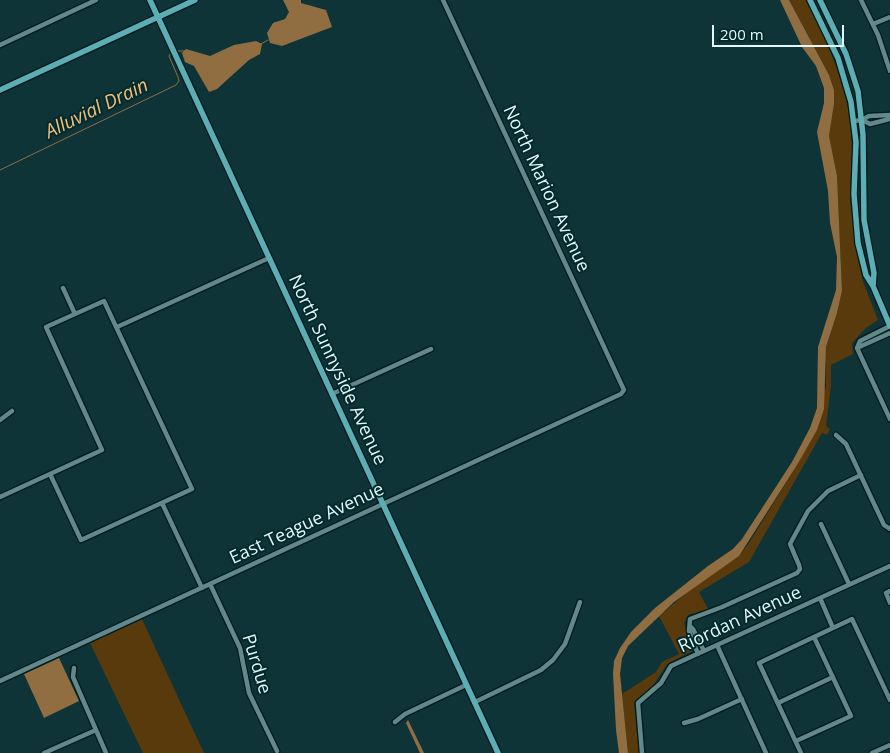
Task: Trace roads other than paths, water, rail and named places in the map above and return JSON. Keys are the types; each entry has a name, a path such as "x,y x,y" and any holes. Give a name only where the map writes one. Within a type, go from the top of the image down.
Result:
{"main road":[{"name":"North Sunnyside Avenue","path":"150,0 498,753"},
{"path":"0,90 195,0"},
{"path":"810,0 838,58 854,121 856,227 866,276 873,286 890,326"},
{"path":"820,0 850,66 858,91 862,120 865,232 874,272 873,286"}],"street":[{"path":"0,45 96,0"},
{"name":"North Marion Avenue","path":"443,0 624,390"},
{"path":"860,0 873,24 890,71"},
{"path":"873,24 890,17"},
{"path":"854,121 862,120 869,116 890,115"},
{"path":"862,120 870,124 890,119"},
{"path":"117,327 269,258"},
{"path":"63,288 75,314"},
{"path":"0,497 102,450 46,328 104,301 192,489 81,540 50,474"},
{"path":"890,326 860,341 857,348 890,419"},
{"path":"857,348 890,333"},
{"path":"332,394 431,349"},
{"name":"East Teague Avenue","path":"0,681 601,404 621,394 624,390"},
{"path":"0,420 12,410"},
{"path":"836,435 846,444 889,529"},
{"path":"698,654 690,620 731,604 797,573 800,569 790,544 816,501 835,487 861,475"},
{"path":"162,503 202,588"},
{"path":"821,524 849,584"},
{"name":"Riordan Avenue","path":"642,753 638,703 661,683 671,666 890,566"},
{"name":"Purdue","path":"210,584 240,648 247,688 277,752"},
{"path":"888,592 890,602"},
{"path":"820,598 833,628"},
{"path":"475,702 541,670 554,660 565,644 580,602"},
{"path":"801,753 759,662 852,620 887,688 890,700"},
{"path":"694,637 704,651"},
{"path":"796,741 851,716 814,637"},
{"path":"717,645 765,753"},
{"path":"74,668 73,677 106,753"},
{"path":"778,703 833,677"},
{"path":"395,722 405,714 466,684"},
{"path":"684,723 698,719 742,699"},
{"path":"44,753 96,730"},
{"path":"872,753 890,744"}],"waterway":[{"name":"Alluvial Drain","path":"261,44 268,40"},
{"name":"Alluvial Drain","path":"178,51 184,51"},
{"name":"Alluvial Drain","path":"0,170 176,85 179,81 169,56 170,54"}]}
